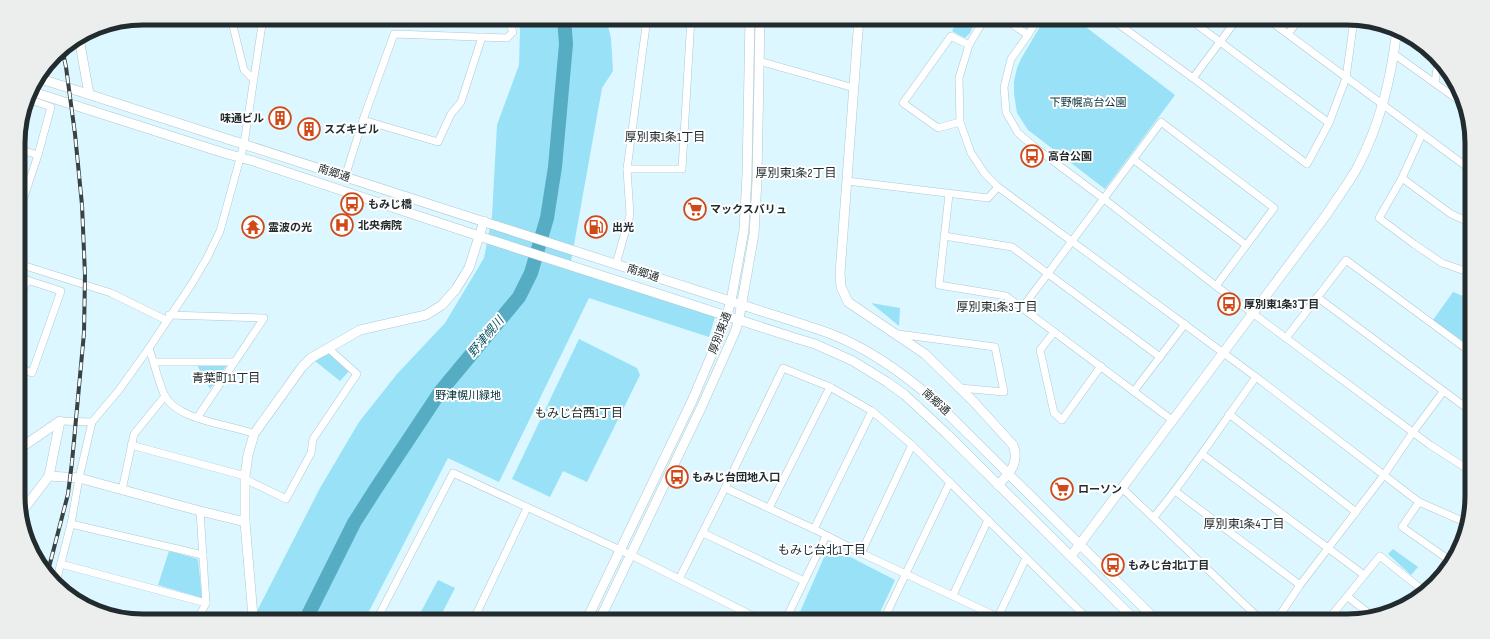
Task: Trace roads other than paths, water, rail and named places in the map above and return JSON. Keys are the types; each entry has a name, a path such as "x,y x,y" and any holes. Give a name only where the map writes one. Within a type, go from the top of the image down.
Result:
{"street":[{"path":"233,25 244,70 253,79"},
{"path":"58,577 71,524 79,478 92,422 119,390 149,348 195,278 207,258 220,231 244,144 262,25"},
{"path":"345,177 363,120 394,34 507,38 513,32 510,25"},
{"path":"616,264 630,215 627,169 646,25"},
{"path":"627,169 682,169 691,25"},
{"name":"厚別東通","path":"589,614 692,401 723,328 731,301 744,230 747,175 750,25"},
{"name":"厚別東通","path":"602,614 701,408 735,332 739,319 754,234 757,180 760,25"},
{"path":"859,25 840,273 841,287 848,302 925,354 960,388 1013,445 1016,452 1015,462 1009,474 998,485"},
{"path":"981,25 969,45 959,78 960,122 971,153 984,174 998,187 1256,377 1419,502 1463,520"},
{"path":"1013,25 1028,35"},
{"path":"1034,25 1011,59 1004,87 1006,112 1018,133 1216,286 1413,432 1465,467"},
{"path":"1120,25 1307,164 1329,123 1346,78 1353,25"},
{"path":"1197,25 1329,123"},
{"path":"1193,78 1233,25"},
{"path":"1276,25 1465,166"},
{"path":"1288,34 1295,25"},
{"path":"960,122 938,128 903,103 951,36 969,45"},
{"path":"1071,556 1327,214 1355,172 1378,122 1383,106 1396,36"},
{"path":"363,120 438,142 451,114 461,102 482,37"},
{"path":"80,43 89,94"},
{"path":"1394,54 1456,98"},
{"path":"759,61 854,88"},
{"path":"1435,83 1437,67"},
{"name":"南郷通","path":"44,78 89,94 832,334 881,359 916,384 1150,614"},
{"name":"南郷通","path":"36,93 727,315 815,344 853,361 887,382 925,413 1129,614"},
{"path":"25,191 38,155 51,107 33,101"},
{"path":"1022,308 1161,122 1274,208 1216,286"},
{"path":"1422,134 1402,178 1379,218 1414,244 1442,262 1465,271"},
{"path":"25,151 38,155"},
{"path":"1133,159 1246,245"},
{"path":"1402,178 1451,214 1465,220"},
{"path":"847,181 988,198 998,187"},
{"path":"949,194 939,285 1006,296 1172,420"},
{"path":"253,614 245,522 245,478 248,455 254,434 310,358 360,330 426,315 442,305 456,289 469,268 484,221"},
{"path":"944,236 1012,247 1160,357"},
{"path":"1286,338 1346,260 1465,348"},
{"path":"25,266 111,293 168,317 264,318 197,418"},
{"path":"39,284 41,271"},
{"path":"25,286 27,280 61,291 32,373 25,370"},
{"path":"1317,297 1465,407"},
{"path":"1134,391 1185,324"},
{"path":"1054,332 1040,350 1054,414 1062,420 1101,366"},
{"path":"896,334 994,347 1004,392 960,388"},
{"path":"149,348 165,396 178,410 197,418 254,434"},
{"path":"131,445 245,478 286,499 311,453 313,439 357,374 328,348"},
{"path":"154,362 234,362"},
{"path":"679,579 726,488 783,368 830,387 872,411 912,445 1083,614"},
{"path":"1154,517 1202,454 1256,377"},
{"path":"769,508 830,387"},
{"path":"1281,614 1300,585 1384,475 1413,432 1443,392"},
{"path":"122,490 134,434 165,396"},
{"path":"814,529 872,411"},
{"path":"1229,414 1356,512"},
{"path":"25,445 60,421 92,422"},
{"path":"26,507 49,476 60,421"},
{"path":"861,553 912,445"},
{"path":"1202,454 1364,575"},
{"path":"380,614 453,473 620,550 749,614"},
{"path":"49,476 79,478 245,522"},
{"path":"887,614 905,573 950,482"},
{"path":"726,488 814,529 861,553 953,595 988,614"},
{"path":"1122,488 1255,614"},
{"path":"1175,491 1300,585"},
{"path":"1419,502 1400,530 1447,559"},
{"path":"476,614 527,508"},
{"path":"200,511 206,603 200,614"},
{"path":"953,595 988,520"},
{"path":"71,524 203,555"},
{"path":"703,533 804,581"},
{"path":"788,614 826,536"},
{"path":"1333,614 1380,556 1420,588"},
{"path":"999,614 1026,558"},
{"path":"61,564 206,603"},
{"path":"1348,597 1368,612"}],"waterway":[{"name":"野津幌川","path":"308,614 354,523 375,490 440,392 519,297 531,273 547,218 555,167 566,44 565,25"}],"railway":[{"path":"49,568 68,494 84,333 85,275 82,205 75,134 64,56"}],"place":[{"name":"味通ビル","path":"280,118"},
{"name":"スズキビル","path":"309,129"},
{"name":"高台公園","path":"1032,156"},
{"name":"もみじ橋","path":"352,204"},
{"name":"マックスバリュ","path":"695,209"},
{"name":"北央病院","path":"342,225"},
{"name":"霊波の光","path":"253,227"},
{"name":"出光","path":"596,227"},
{"name":"厚別東1条3丁目","path":"1229,304"},
{"name":"もみじ台団地入口","path":"677,477"},
{"name":"ローソン","path":"1062,489"},
{"name":"もみじ台北1丁目","path":"1113,565"}],"district":[{"name":"厚別東1条1丁目","path":"665,137"},
{"name":"厚別東1条2丁目","path":"796,173"},
{"name":"厚別東1条3丁目","path":"997,307"},
{"name":"青葉町11丁目","path":"226,378"},
{"name":"もみじ台西1丁目","path":"579,413"},
{"name":"厚別東1条4丁目","path":"1244,524"},
{"name":"もみじ台北1丁目","path":"822,550"}],"park label":[{"name":"下野幌高台公園","path":"1088,102"},
{"name":"野津幌川緑地","path":"468,395"}]}
